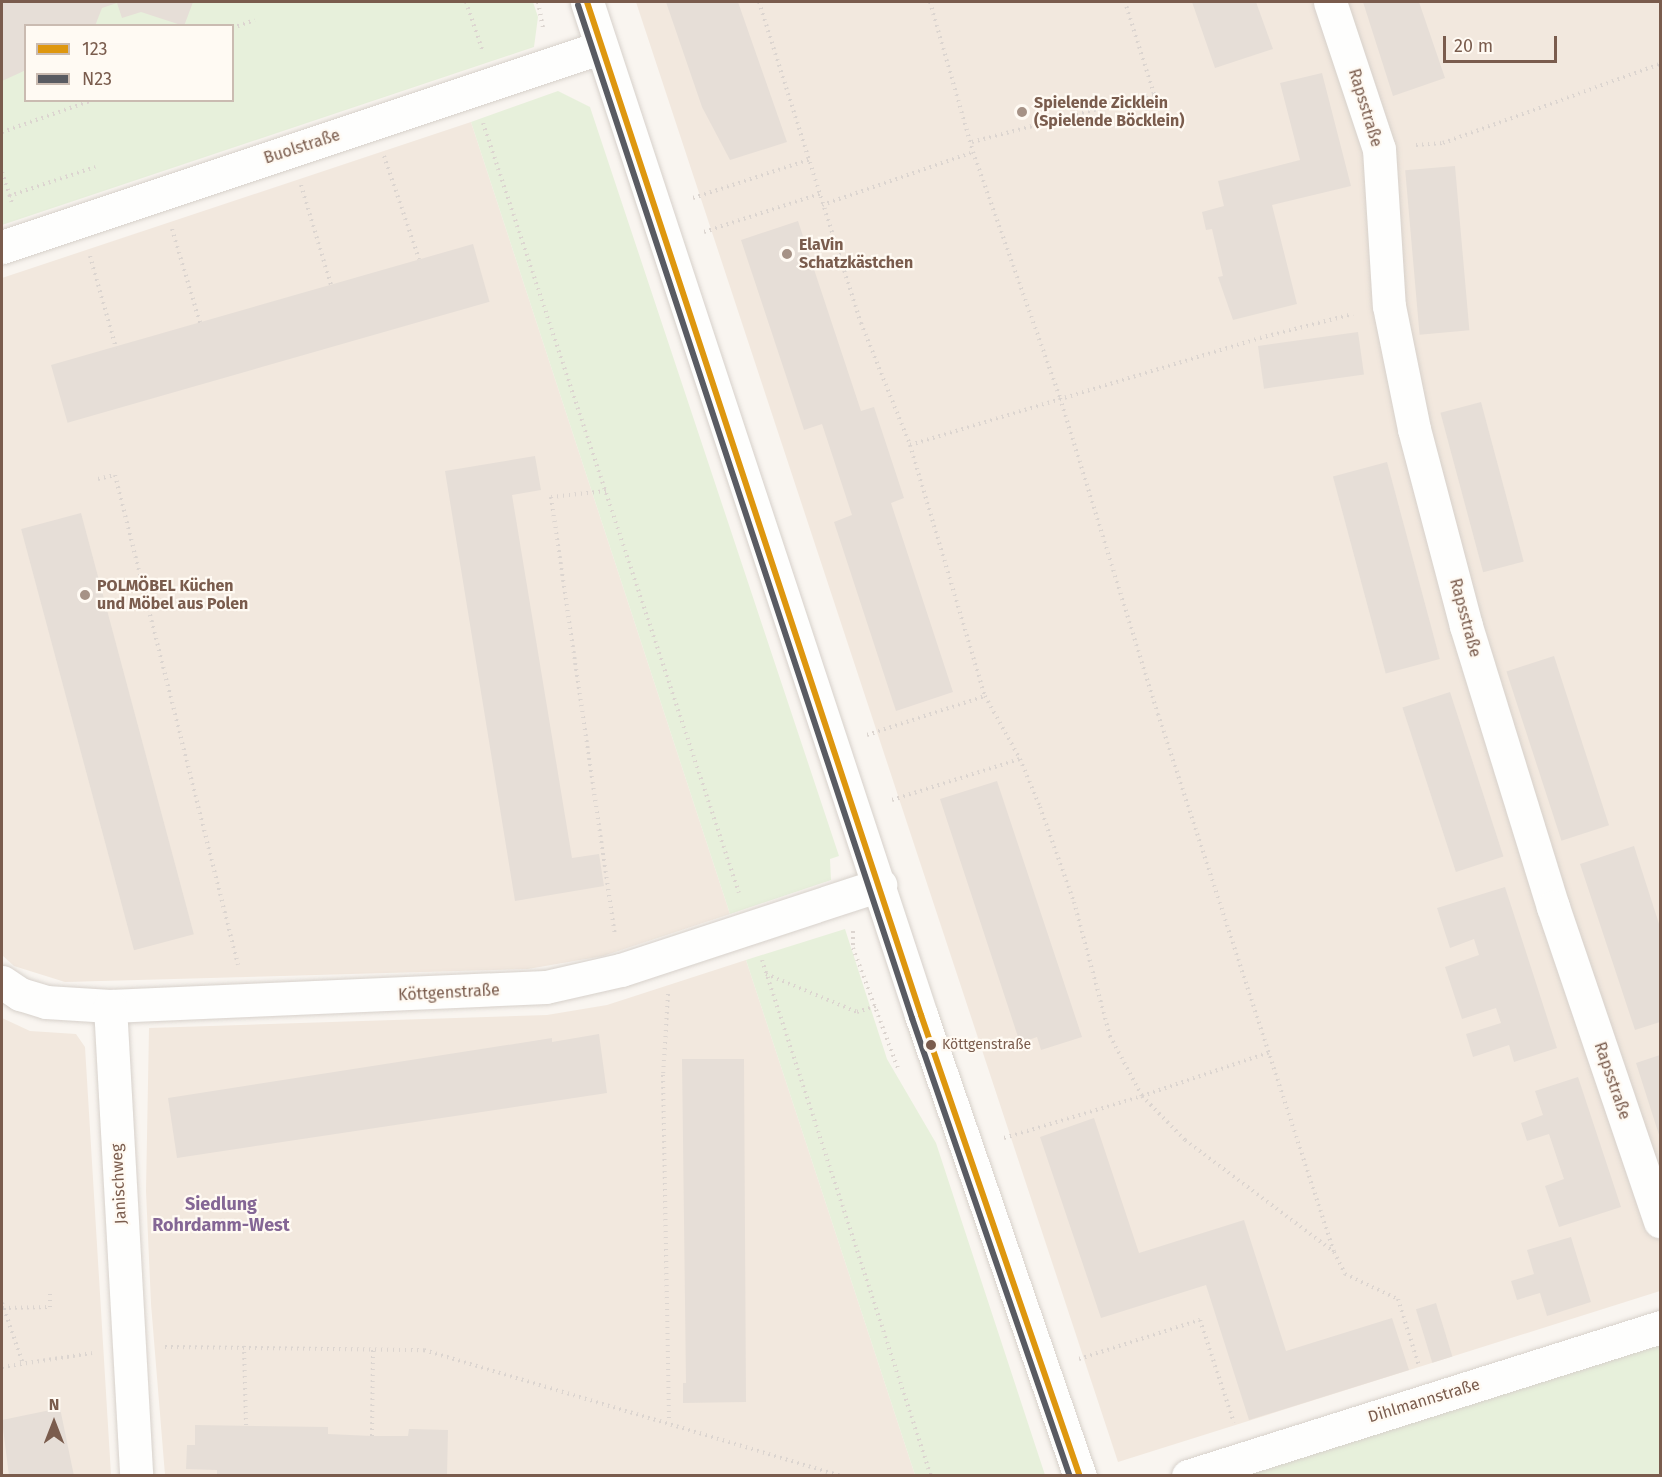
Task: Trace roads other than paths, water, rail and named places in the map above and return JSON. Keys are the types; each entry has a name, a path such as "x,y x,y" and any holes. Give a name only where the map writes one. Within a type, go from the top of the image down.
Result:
{"street":[{"path":"587,2 880,885 1080,1476"},
{"name":"Rapsstraße","path":"1330,2 1379,149 1389,306 1417,439 1498,737 1660,1221"},
{"name":"Buolstraße","path":"2,247 602,47"},
{"name":"Köttgenstraße","path":"110,1006 546,987 621,970 880,885"},
{"path":"2,982 46,1002 110,1006"},
{"name":"Janischweg","path":"110,1006 127,1348 136,1476"},
{"name":"Dihlmannstraße","path":"1188,1476 1660,1327"}],"place":[{"name":"Spielende Zicklein (Spielende Böcklein)","path":"1022,112"},
{"name":"ElaVin Schatzkästchen","path":"787,254"},
{"name":"POLMÖBEL Küchen und Möbel aus Polen","path":"85,595"},
{"name":"Köttgenstraße","path":"931,1045"}],"district":[{"name":"Siedlung Rohrdamm-West","path":"221,1215"}]}
